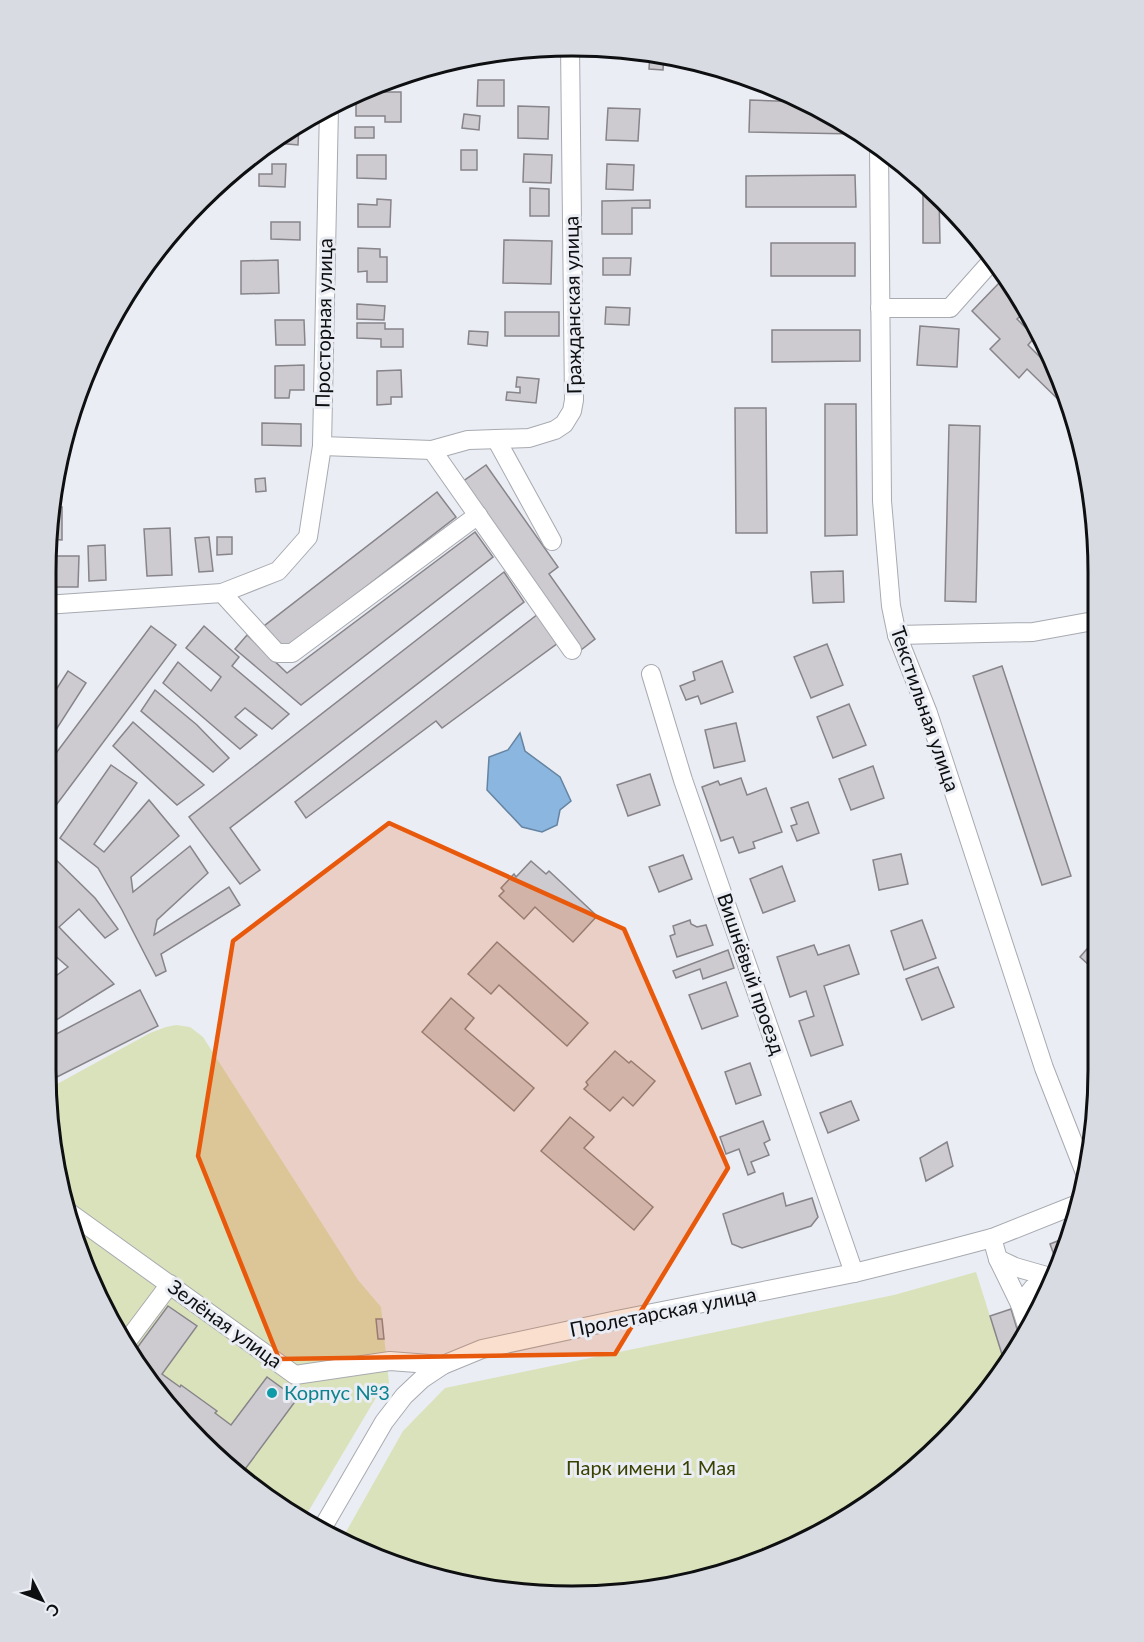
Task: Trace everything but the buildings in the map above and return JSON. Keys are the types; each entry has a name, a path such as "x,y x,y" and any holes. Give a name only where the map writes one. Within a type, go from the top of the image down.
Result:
{"street":[{"name":"Гражданская улица","path":"322,446 432,450 468,440 529,438 555,430 564,424 573,411 570,56"},
{"name":"Просторная улица","path":"222,593 278,571 308,537 322,446 329,117"},
{"name":"Текстильная улица","path":"879,157 882,501 891,606 897,635 928,713 1044,1068 1080,1161"},
{"path":"879,308 950,308 987,266"},
{"path":"496,439 552,541"},
{"path":"432,450 572,650"},
{"path":"56,604 222,593 277,653 292,653 478,515"},
{"path":"897,635 1032,632 1088,622"},
{"name":"Вишнёвый проезд","path":"651,674 682,780 854,1273"},
{"name":"Пролетарская улица","path":"325,1523 384,1422 422,1378 443,1365 494,1346 854,1273 992,1238 1070,1207"},
{"name":"Зелёная улица","path":"77,1218 295,1375 388,1361 443,1365"},
{"path":"992,1238 998,1259 1024,1318"},
{"path":"998,1259 1015,1267 1046,1274"},
{"path":"1020,1304 1033,1288 1042,1282"},
{"path":"130,1337 170,1284"}],"highlighted area":[{"path":"389,823 624,929 728,1168 615,1354 279,1359 198,1156 233,941"}],"green space":[{"path":"176,1025 190,1027 203,1037 358,1280 381,1307 389,1383 377,1396 307,1513 258,1480 231,1458 184,1411 162,1384 125,1328 109,1298 95,1268 73,1204 60,1137 56,1084 150,1033"},
{"name":"Парк имени 1 Мая","path":"976,1272 1002,1355 960,1411 913,1458 859,1499 830,1517 770,1547 706,1569 673,1577 606,1585 538,1585 471,1577 438,1569 374,1547 345,1534 403,1431 445,1388 894,1295"}],"water":[{"path":"520,733 525,751 560,777 571,801 560,810 557,825 542,832 522,827 487,790 489,757 508,750"}],"place":[{"name":"Корпус №3","path":"272,1393"}]}
